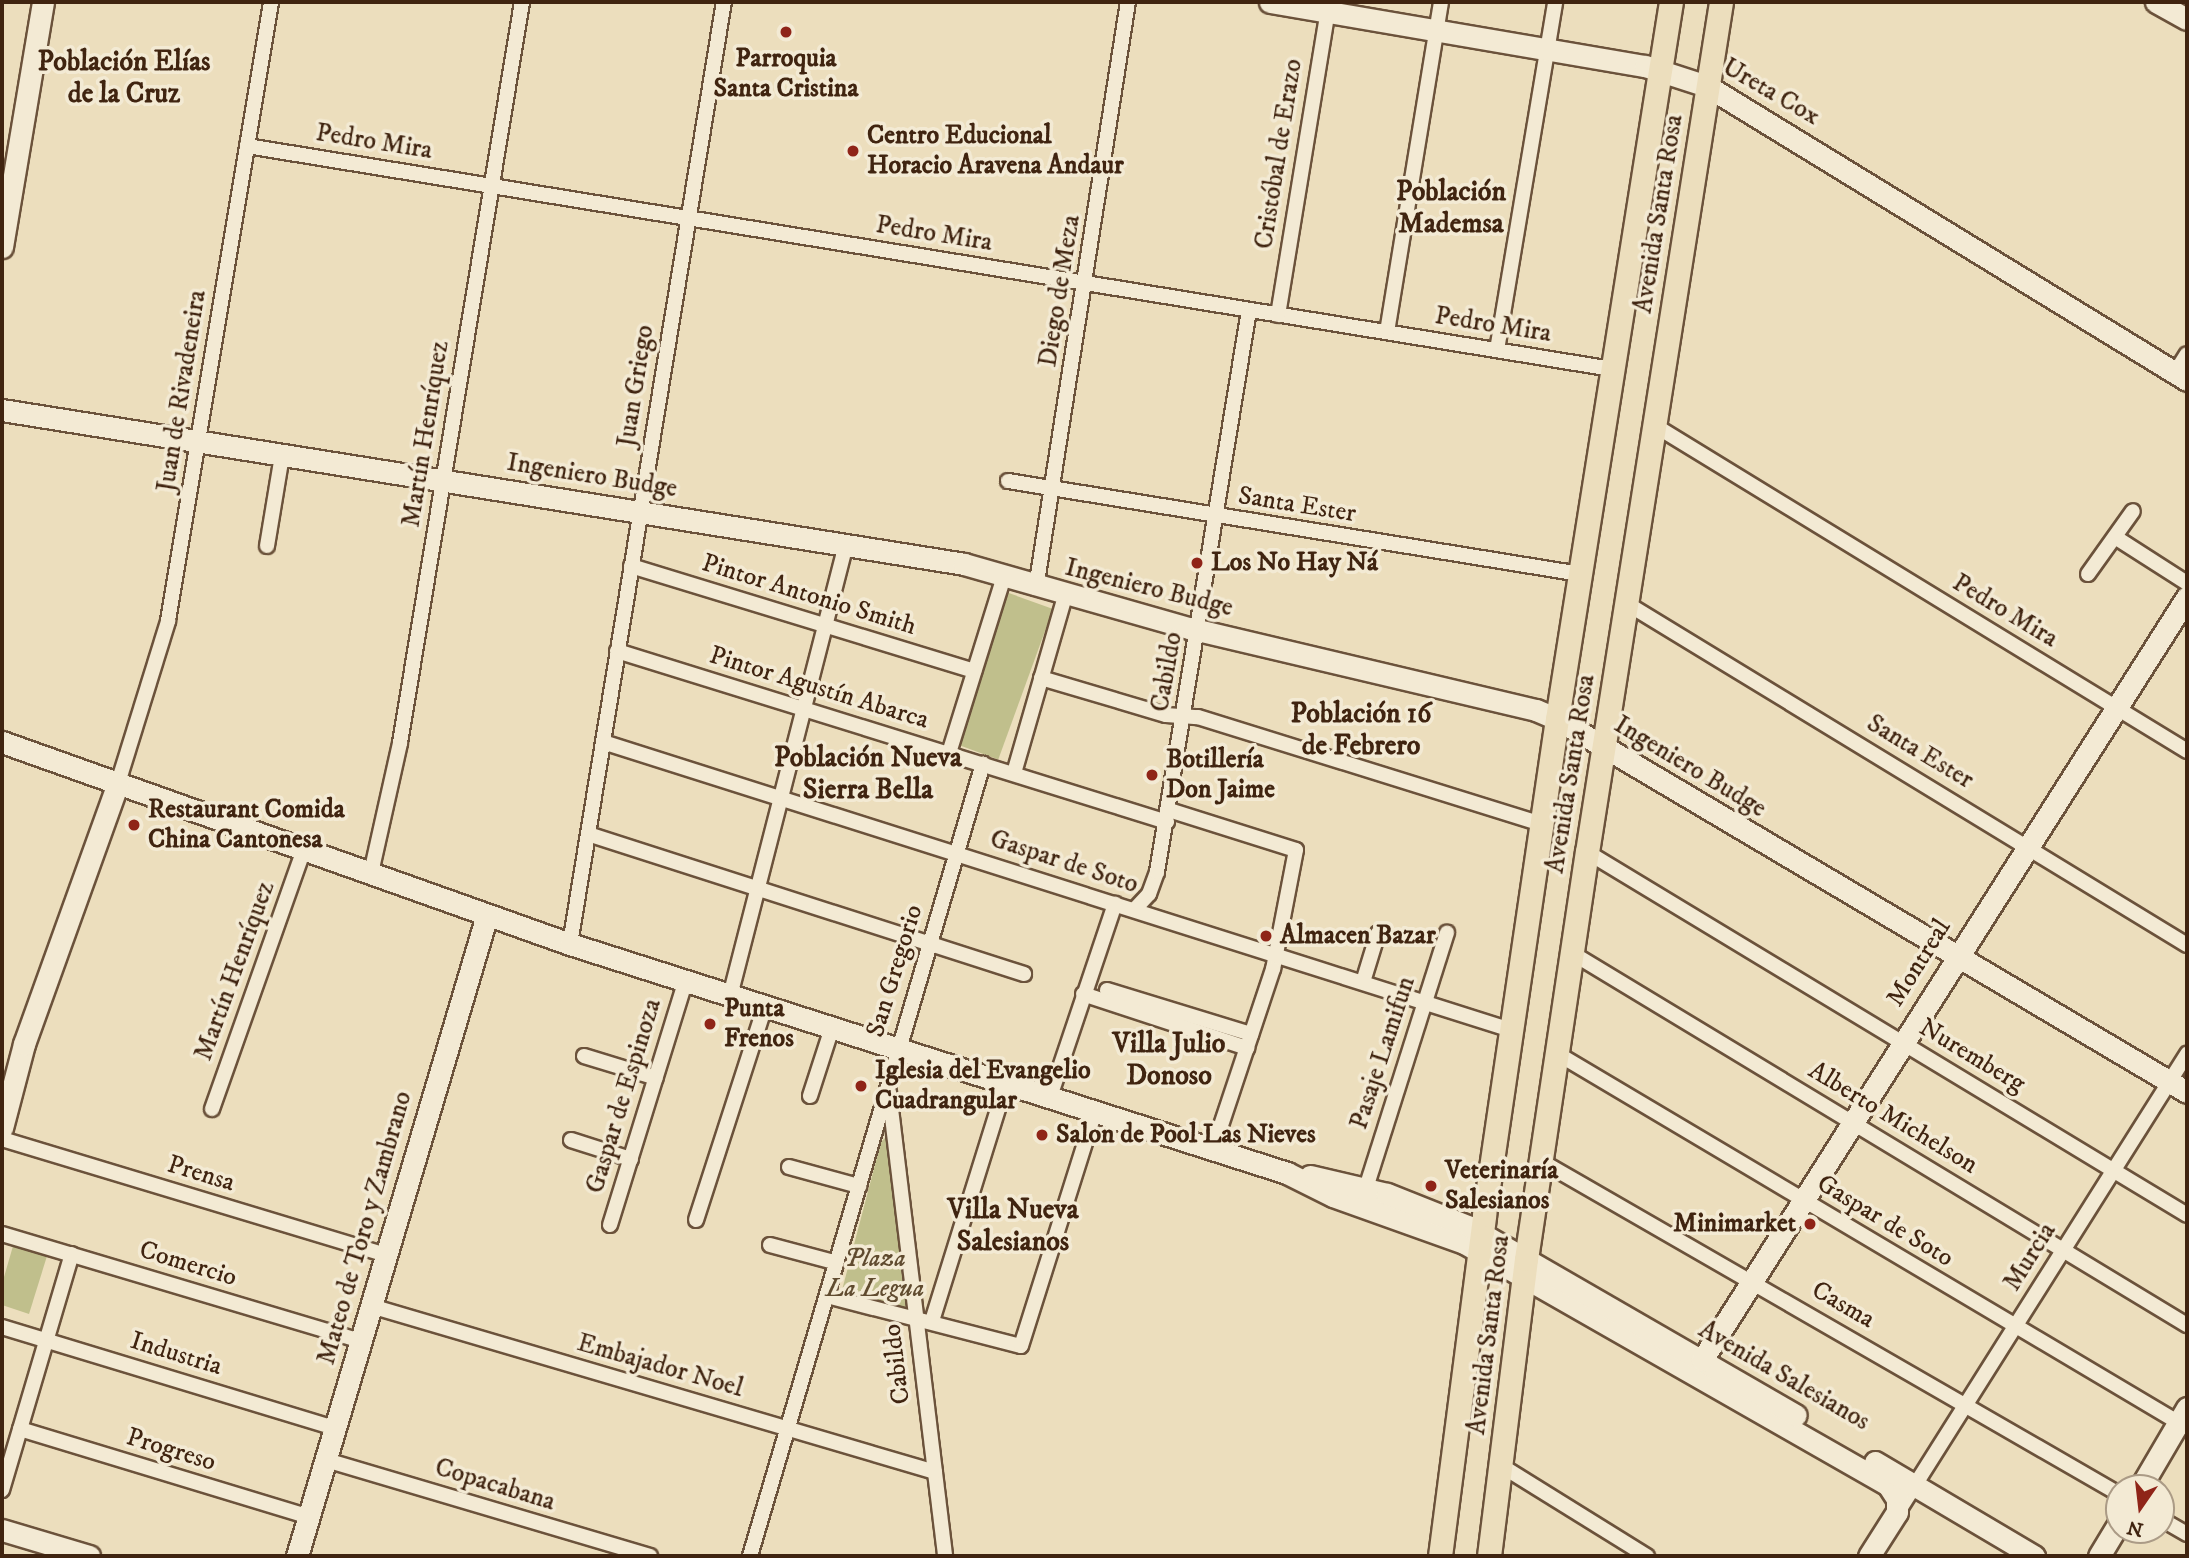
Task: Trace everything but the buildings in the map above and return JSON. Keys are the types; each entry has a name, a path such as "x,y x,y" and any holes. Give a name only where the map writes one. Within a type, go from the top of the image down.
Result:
{"main road":[{"name":"Avenida Santa Rosa","path":"1440,1556 1480,1242 1541,824 1671,2"},
{"name":"Avenida Santa Rosa","path":"1489,1556 1525,1268 1587,852 1721,2"}],"street":[{"path":"2,247 43,2"},
{"name":"Juan de Rivadeneira","path":"118,783 164,642 271,2"},
{"name":"Martín Henríquez","path":"371,873 394,779 522,2"},
{"name":"Juan Griego","path":"570,944 724,2"},
{"name":"Diego de Meza","path":"1036,587 1087,284 1128,2"},
{"name":"Ureta Cox","path":"1270,2 1328,7 1437,30 1660,70 1707,86 2181,376"},
{"path":"1387,332 1441,2"},
{"path":"1497,351 1555,2"},
{"path":"2156,2 2187,19"},
{"name":"Cristóbal de Erazo","path":"1278,315 1328,7"},
{"name":"Pedro Mira","path":"247,146 1612,369"},
{"name":"Cabildo","path":"1134,910 1156,880 1250,310"},
{"path":"2181,376 2187,354"},
{"name":"Ingeniero Budge","path":"2,410 964,564 1065,596 1199,630 1502,700 1557,719 2179,1087"},
{"name":"Pedro Mira","path":"1654,425 2187,751"},
{"path":"267,546 282,455"},
{"name":"Santa Ester","path":"1008,481 1580,574"},
{"path":"2088,574 2133,511"},
{"path":"2115,537 2187,583"},
{"path":"730,996 846,545"},
{"name":"Pintor Antonio Smith","path":"631,566 974,671"},
{"path":"949,753 1004,576"},
{"path":"1014,773 1065,596"},
{"name":"Montreal","path":"1702,1360 2026,845 2187,597"},
{"name":"Santa Ester","path":"1626,603 2187,945"},
{"name":"Pintor Agustín Abarca","path":"617,651 983,764 1296,850 1276,955"},
{"path":"1041,678 1166,715 1184,716 1541,824"},
{"path":"2,742 487,915 685,982 1287,1173 1366,1188 1480,1242"},
{"name":"Gaspar de Soto","path":"603,742 1511,1030"},
{"name":"San Gregorio","path":"750,1556 828,1296 897,1048 983,764"},
{"path":"2,1128 28,1033 118,783"},
{"path":"588,834 1024,974"},
{"name":"Martín Henríquez","path":"212,1109 304,849"},
{"name":"Nuremberg","path":"1587,852 2187,1215"},
{"path":"1050,1097 1115,904"},
{"name":"Mateo de Toro y Zambrano","path":"297,1556 487,915"},
{"path":"1363,982 1378,933"},
{"name":"Pasaje Lamifun","path":"1366,1188 1447,933"},
{"name":"Alberto Michelson","path":"1572,953 2187,1325"},
{"path":"1213,1149 1276,955"},
{"name":"Gaspar de Espinoza","path":"610,1225 685,982"},
{"path":"1107,989 1130,1004"},
{"path":"1083,994 1130,1004 1249,1041"},
{"path":"696,1220 765,1007"},
{"path":"810,1096 832,1028"},
{"name":"Gaspar de Soto","path":"1558,1054 2015,1327 2184,1420"},
{"name":"Murcia","path":"1897,1512 2114,1170 2179,1087 2187,1055"},
{"path":"584,1056 656,1078"},
{"name":"Cabildo","path":"888,1083 924,1322 944,1556"},
{"path":"924,1322 1006,1083"},
{"path":"828,1296 1021,1346 1096,1111"},
{"name":"Prensa","path":"2,1139 386,1255"},
{"path":"570,1140 631,1159"},
{"name":"Casma","path":"1541,1161 2105,1486"},
{"path":"789,1167 859,1186"},
{"path":"1287,1173 1333,1196 1480,1242"},
{"name":"Comercio","path":"2,1234 361,1341"},
{"name":"Avenida Salesianos","path":"1480,1242 1883,1482 1895,1494 1897,1512"},
{"path":"770,1245 837,1263"},
{"path":"2,1490 72,1254"},
{"name":"Avenida Salesianos","path":"1525,1268 1702,1360 2034,1556"},
{"name":"Embajador Noel","path":"371,1307 935,1472"},
{"name":"Industria","path":"2,1327 335,1428"},
{"path":"2149,1474 2184,1420"},
{"name":"Progreso","path":"20,1429 309,1517"},
{"name":"Copacabana","path":"326,1460 650,1556"},
{"path":"1500,1465 1647,1556"},
{"path":"1869,1556 1897,1512"},
{"path":"2,1530 89,1556"}],"green space":[{"path":"1006,592 1053,609 998,759 951,742"},
{"name":"Plaza La Legua","path":"888,1135 908,1313 841,1294 881,1142"},
{"path":"13,1246 47,1256 29,1314 2,1305 2,1284"}],"place":[{"name":"Parroquia Santa Cristina","path":"786,32"},
{"name":"Centro Educional Horacio Aravena Andaur","path":"853,151"},
{"name":"Los No Hay Ná","path":"1197,563"},
{"name":"Botillería Don Jaime","path":"1152,775"},
{"name":"Restaurant Comida China Cantonesa","path":"134,825"},
{"name":"Almacen Bazar","path":"1266,936"},
{"name":"Punta Frenos","path":"710,1024"},
{"name":"Iglesia del Evangelio Cuadrangular","path":"861,1086"},
{"name":"Salon de Pool Las Nieves","path":"1042,1135"},
{"name":"Veterinaría Salesianos","path":"1431,1186"},
{"name":"Minimarket","path":"1810,1224"}],"district":[{"name":"Población Elías de la Cruz","path":"124,78"},
{"name":"Población Mademsa","path":"1451,208"},
{"name":"Población 16 de Febrero","path":"1361,730"},
{"name":"Población Nueva Sierra Bella","path":"868,774"},
{"name":"Villa Julio Donoso","path":"1169,1060"},
{"name":"Villa Nueva Salesianos","path":"1013,1226"}]}
